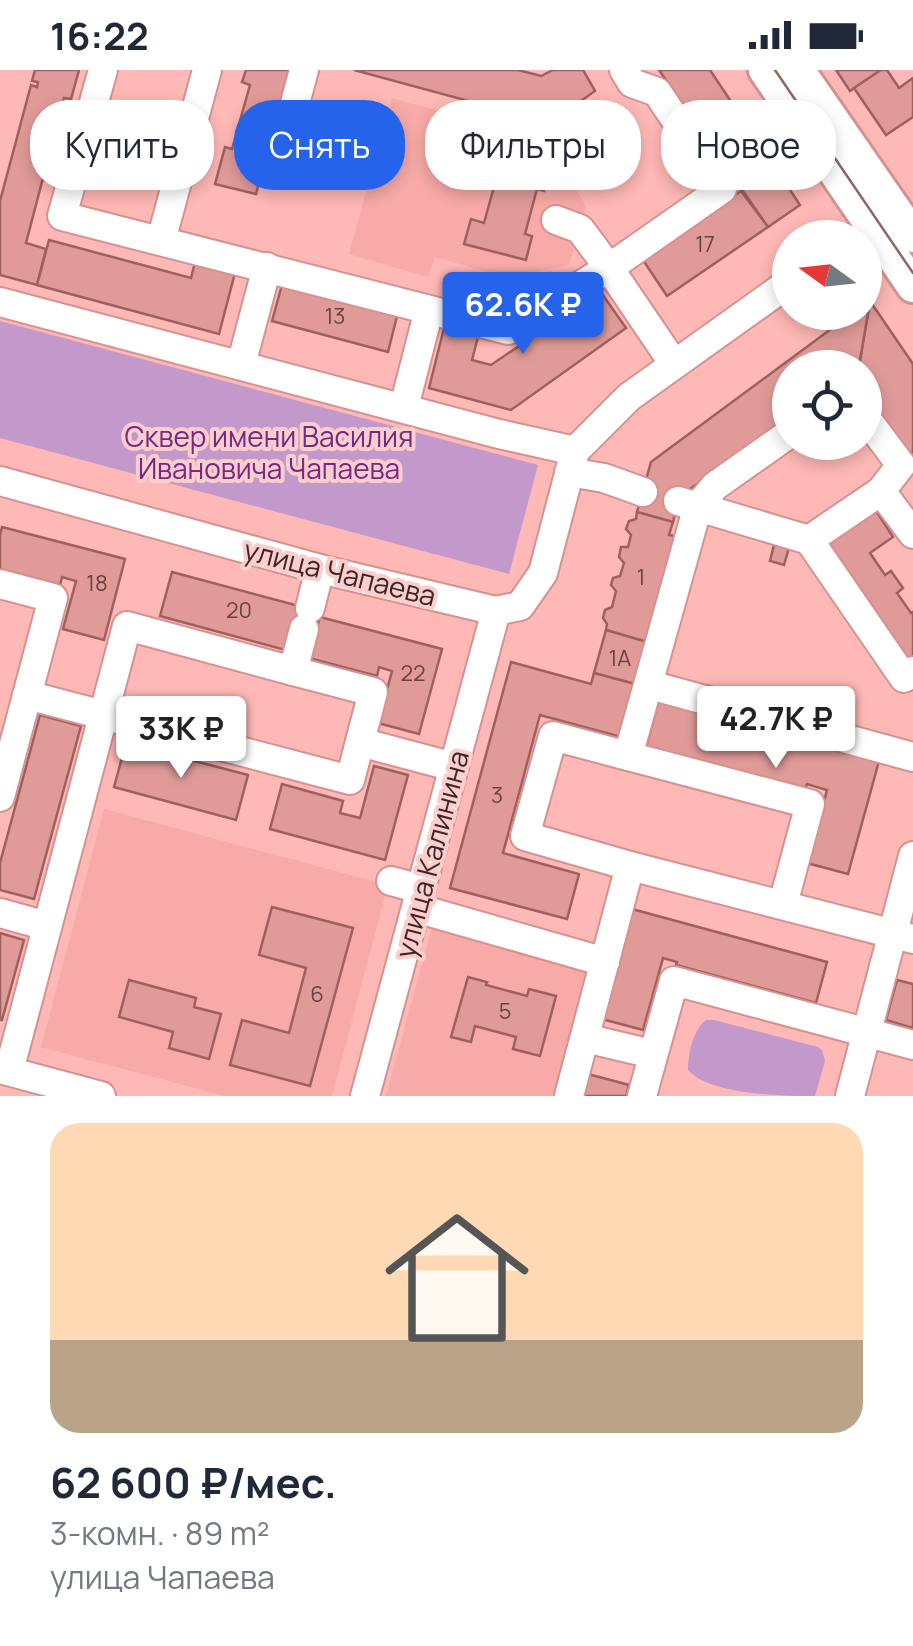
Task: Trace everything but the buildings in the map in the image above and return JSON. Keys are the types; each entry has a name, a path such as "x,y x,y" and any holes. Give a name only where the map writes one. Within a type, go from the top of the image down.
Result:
{"main road":[{"path":"765,70 890,222"},
{"path":"798,70 890,222 913,286"}],"street":[{"path":"103,70 62,216 508,330 608,268 722,189 657,92 632,82 624,70"},
{"path":"161,241 207,70"},
{"path":"296,100 304,70"},
{"path":"556,220 580,229 674,364"},
{"path":"241,365 266,267"},
{"path":"496,611 520,606 543,573 572,462 628,398 772,295"},
{"path":"0,302 500,434 643,492"},
{"path":"404,408 429,310"},
{"path":"809,540 881,491 901,465 882,440"},
{"path":"628,756 650,686 688,504 772,445"},
{"name":"улица Чапаева","path":"0,482 496,611"},
{"path":"881,491 913,534"},
{"path":"688,504 809,540 910,681"},
{"path":"293,671 320,568"},
{"path":"0,584 53,598 0,796"},
{"name":"улица Калинина","path":"365,1096 496,611"},
{"path":"27,695 103,715 350,780 373,692 127,626 103,715 46,926 4,1070 101,1096"},
{"path":"650,686 913,758"},
{"path":"782,904 810,804 554,736 525,836 630,866 903,936"},
{"path":"360,742 454,767"},
{"path":"850,1096 868,1032 903,936 913,856"},
{"path":"569,1096 630,866"},
{"path":"390,880 418,898 605,962"},
{"path":"0,913 46,926"},
{"path":"642,1096 674,981 913,1044"},
{"path":"585,1038 652,1054"}],"shaded area":[{"path":"405,102 425,107 425,190 577,190 586,207 569,265 507,277 435,257 428,277 349,254 367,190 405,190"},
{"path":"104,809 388,885 332,1096 225,1096 41,1047"},
{"path":"434,920 590,962 553,1096 386,1096"}],"green space":[{"name":"Сквер имени Василия Ивановича Чапаева","path":"0,321 538,465 509,574 0,438"},
{"path":"706,1020 818,1047 825,1061 815,1096 748,1092 698,1078 688,1070 689,1056 695,1036"}],"tram line":[{"path":"775,70 913,273"}]}
